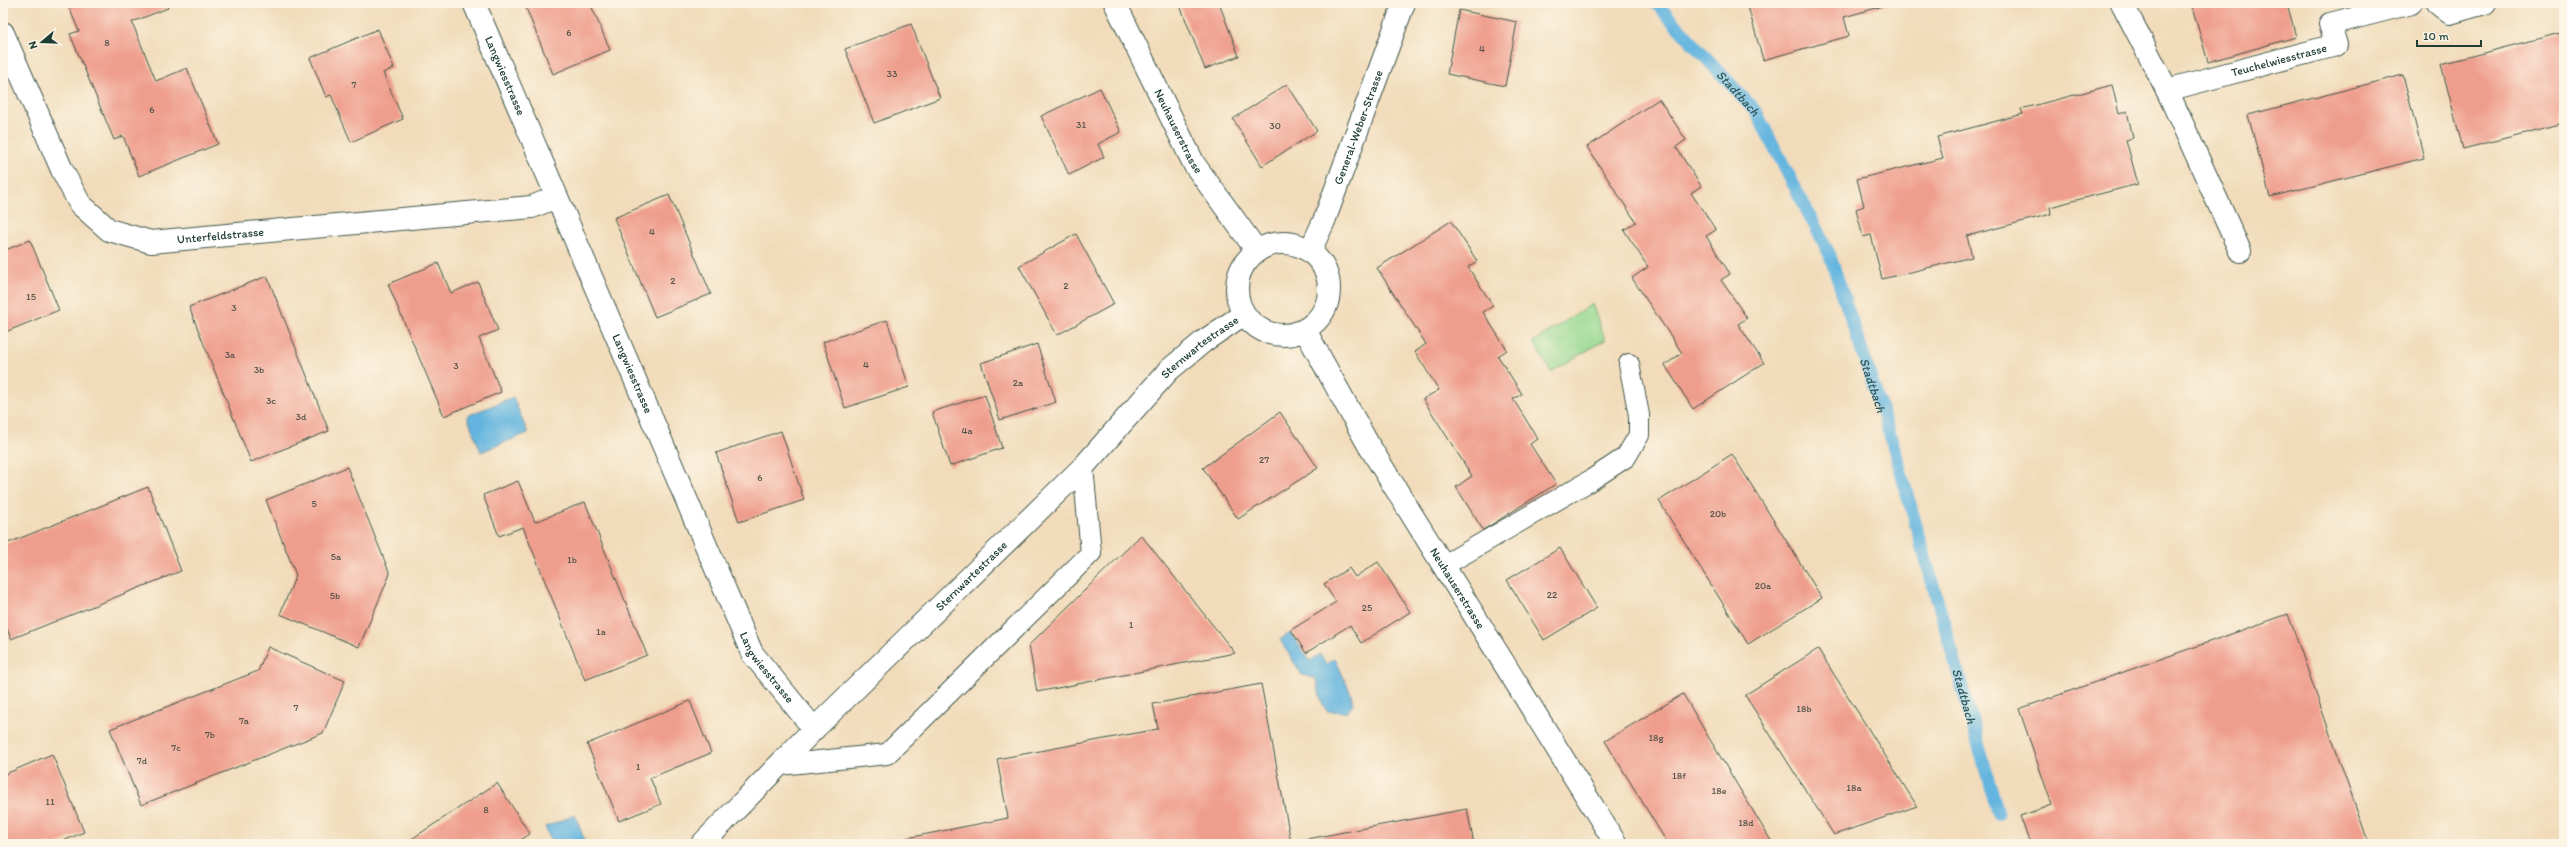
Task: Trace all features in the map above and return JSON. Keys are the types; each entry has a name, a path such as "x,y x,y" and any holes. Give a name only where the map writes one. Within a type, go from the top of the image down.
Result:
{"street":[{"name":"Langwiesstrasse","path":"474,3 752,653 814,729"},
{"name":"Neuhauserstrasse","path":"1115,3 1194,164 1256,251"},
{"name":"General-Weber-Strasse","path":"1310,251 1324,221 1404,3"},
{"path":"2122,3 2167,90 2240,251"},
{"name":"Teuchelwiesstrasse","path":"2167,90 2336,45 2330,24 2411,3"},
{"path":"2437,3 2450,13 2485,3"},
{"name":"Unterfeldstrasse","path":"3,34 62,170 80,204 109,230 151,242 532,207 556,197"},
{"path":"1283,242 1297,245 1310,251 1321,262 1327,276 1330,292 1326,307 1318,320 1305,330 1289,336 1271,335 1256,327 1244,314 1237,298 1237,280 1244,264 1256,251 1269,245 1283,242"},
{"name":"Sternwartestrasse","path":"702,844 814,729 1083,466 1169,370 1204,341 1244,314"},
{"name":"Neuhauserstrasse","path":"1305,330 1368,444 1616,844"}],"lane":[{"path":"1443,566 1584,484 1626,457 1639,435 1639,415 1629,364"},
{"path":"780,765 887,754 1090,553 1083,466"}],"green space":[{"path":"1592,304 1605,340 1551,372 1533,342"}],"water":[{"path":"513,397 528,433 481,452 467,416"},
{"path":"1290,633 1310,661 1320,654 1326,664 1335,658 1351,694 1353,704 1346,712 1327,711 1320,698 1315,678 1302,675 1280,640"},
{"path":"575,815 586,844 552,844 545,827"}],"building":[{"path":"67,3 166,3 168,8 132,22 156,81 187,68 218,144 139,176 123,136 114,140 70,34 79,31"},
{"path":"524,3 590,3 610,50 553,74"},
{"path":"1179,3 1219,3 1239,56 1205,69"},
{"path":"1747,3 1894,3 1844,17 1849,36 1763,60"},
{"path":"2191,3 2287,3 2296,37 2208,62"},
{"path":"1459,10 1517,22 1505,86 1447,74"},
{"path":"911,24 940,98 874,123 845,49"},
{"path":"378,29 394,68 383,73 403,119 351,142 331,95 326,97 310,58"},
{"path":"2564,32 2564,123 2463,149 2441,64"},
{"path":"2403,75 2424,158 2270,197 2248,115"},
{"path":"1287,84 1317,131 1262,166 1233,119"},
{"path":"2112,85 2119,114 2127,111 2133,138 2126,140 2138,184 2050,207 2051,214 1967,236 1972,257 1882,279 1871,235 1863,237 1856,209 1864,206 1857,179 1943,158 1937,137 2023,114 2021,109"},
{"path":"1100,88 1121,132 1098,144 1104,157 1069,175 1041,116"},
{"path":"1659,99 1686,140 1676,147 1701,186 1691,193 1716,230 1706,236 1730,274 1721,280 1747,318 1738,324 1764,363 1693,409 1665,365 1682,353 1632,278 1648,267 1624,230 1636,222 1587,147"},
{"path":"669,195 711,294 655,317 614,218"},
{"path":"1451,221 1477,261 1468,267 1493,306 1483,312 1507,350 1498,356 1522,394 1513,399 1538,439 1530,444 1556,484 1483,530 1456,487 1472,476 1423,399 1439,390 1415,352 1426,344 1377,268"},
{"path":"1076,234 1114,304 1057,335 1019,266"},
{"path":"30,240 59,310 3,333 3,251"},
{"path":"438,263 451,293 478,282 498,330 479,338 501,392 444,416 388,284"},
{"path":"267,276 329,431 251,462 189,307"},
{"path":"887,320 909,387 845,408 823,342"},
{"path":"1037,344 1056,402 1000,420 981,363"},
{"path":"985,395 1002,448 950,466 932,412"},
{"path":"1280,412 1318,468 1238,519 1203,468"},
{"path":"781,431 804,500 739,522 716,453"},
{"path":"1732,454 1822,598 1748,644 1659,501"},
{"path":"347,467 390,574 359,647 280,614 296,575 266,500"},
{"path":"518,481 535,522 585,502 647,655 585,680 523,527 499,536 483,495"},
{"path":"148,487 181,571 11,639 3,618 3,545"},
{"path":"1141,535 1235,653 1037,692 1029,645"},
{"path":"1560,548 1597,608 1544,640 1507,580"},
{"path":"1378,562 1410,612 1361,643 1350,625 1306,653 1291,630 1336,602 1324,584 1349,568 1355,577"},
{"path":"2288,614 2369,844 2030,844 2020,816 2052,805 2019,709"},
{"path":"268,647 345,681 323,733 141,805 110,729 258,671"},
{"path":"1818,649 1917,806 1834,835 1745,695"},
{"path":"1261,684 1291,842 1467,809 1474,844 877,844 1008,818 997,759 1158,729 1153,704"},
{"path":"1683,694 1773,844 1668,844 1605,741"},
{"path":"690,701 711,753 650,778 661,804 619,821 587,744"},
{"path":"52,754 84,832 56,844 3,844 3,775"},
{"path":"497,783 530,834 515,844 413,844 410,840"}],"waterway":[{"name":"Stadtbach","path":"1656,3 1756,112 1829,253 1892,441 1998,813"}]}
